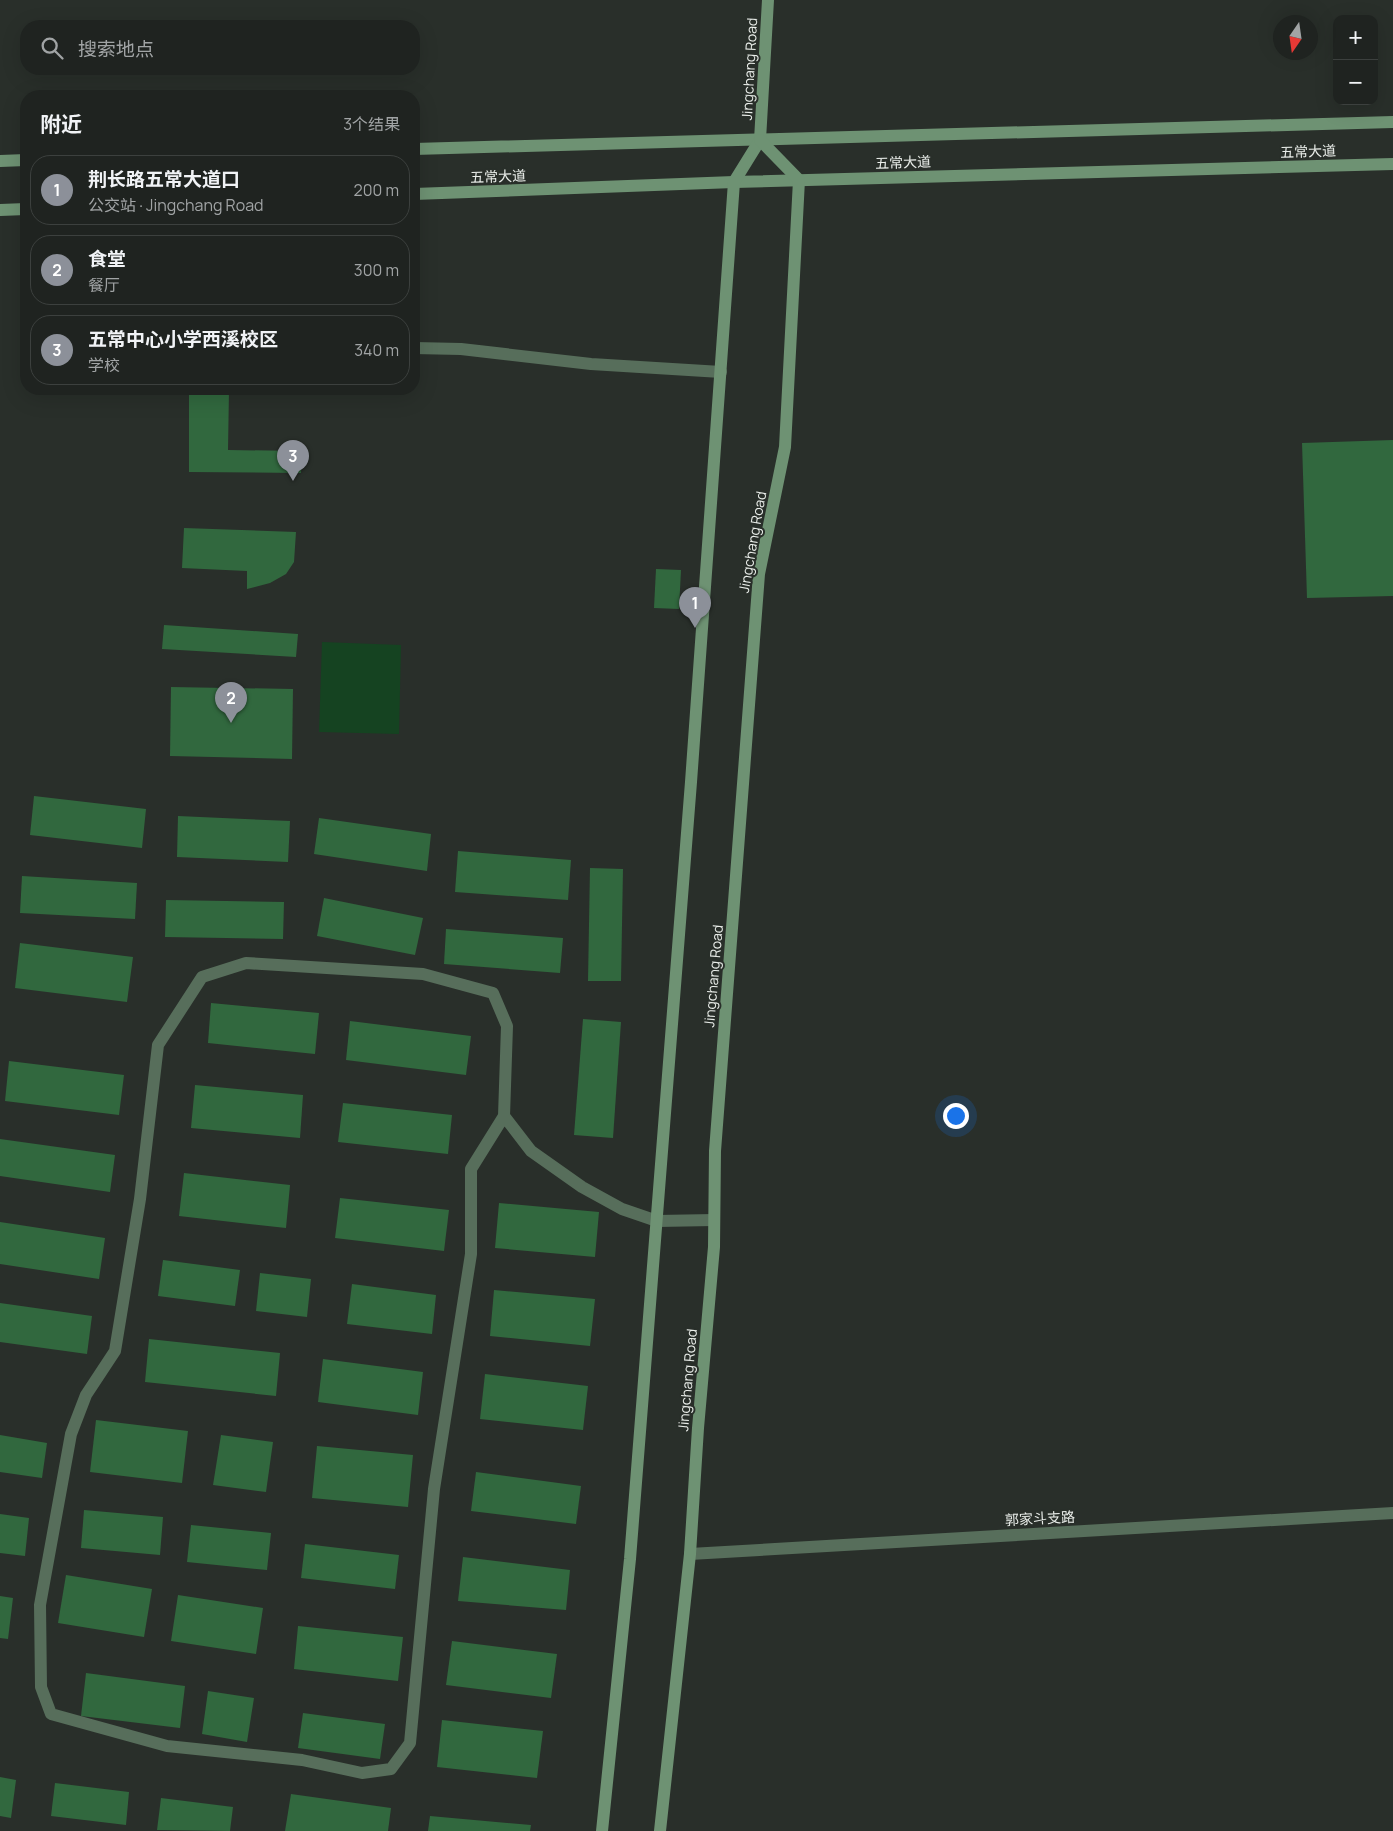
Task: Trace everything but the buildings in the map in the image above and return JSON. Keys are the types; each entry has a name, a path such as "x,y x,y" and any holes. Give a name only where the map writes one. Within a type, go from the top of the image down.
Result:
{"main road":[{"name":"Jingchang Road","path":"602,1831 630,1559 734,182 760,140 768,0"},
{"name":"五常大道","path":"420,149 1393,122"},
{"name":"Jingchang Road","path":"660,1831 690,1554 698,1428 714,1247 715,1152 759,574 785,447 799,180 760,140"},
{"path":"0,161 20,160"},
{"name":"五常大道","path":"420,194 799,180 1393,164"},
{"path":"0,210 20,209"}],"street":[{"path":"420,348 461,349 591,364 721,372"},
{"path":"504,1116 471,1169 471,1254 434,1489 410,1743 390,1769 362,1773 302,1760 167,1746 51,1714 41,1687 40,1605 71,1434 86,1395 115,1351 140,1199 158,1045 202,977 246,963 423,974 493,993 507,1026 504,1116 531,1151 582,1187 622,1209 657,1221 714,1220"},
{"name":"郭家斗支路","path":"690,1554 1393,1513"}],"green space":[{"path":"322,642 401,645 399,734 319,732"}],"place":[{"name":"五常中心小学西溪校区","path":"293,481"},
{"name":"荆长路五常大道口","path":"695,628"},
{"name":"食堂","path":"231,723"}]}
